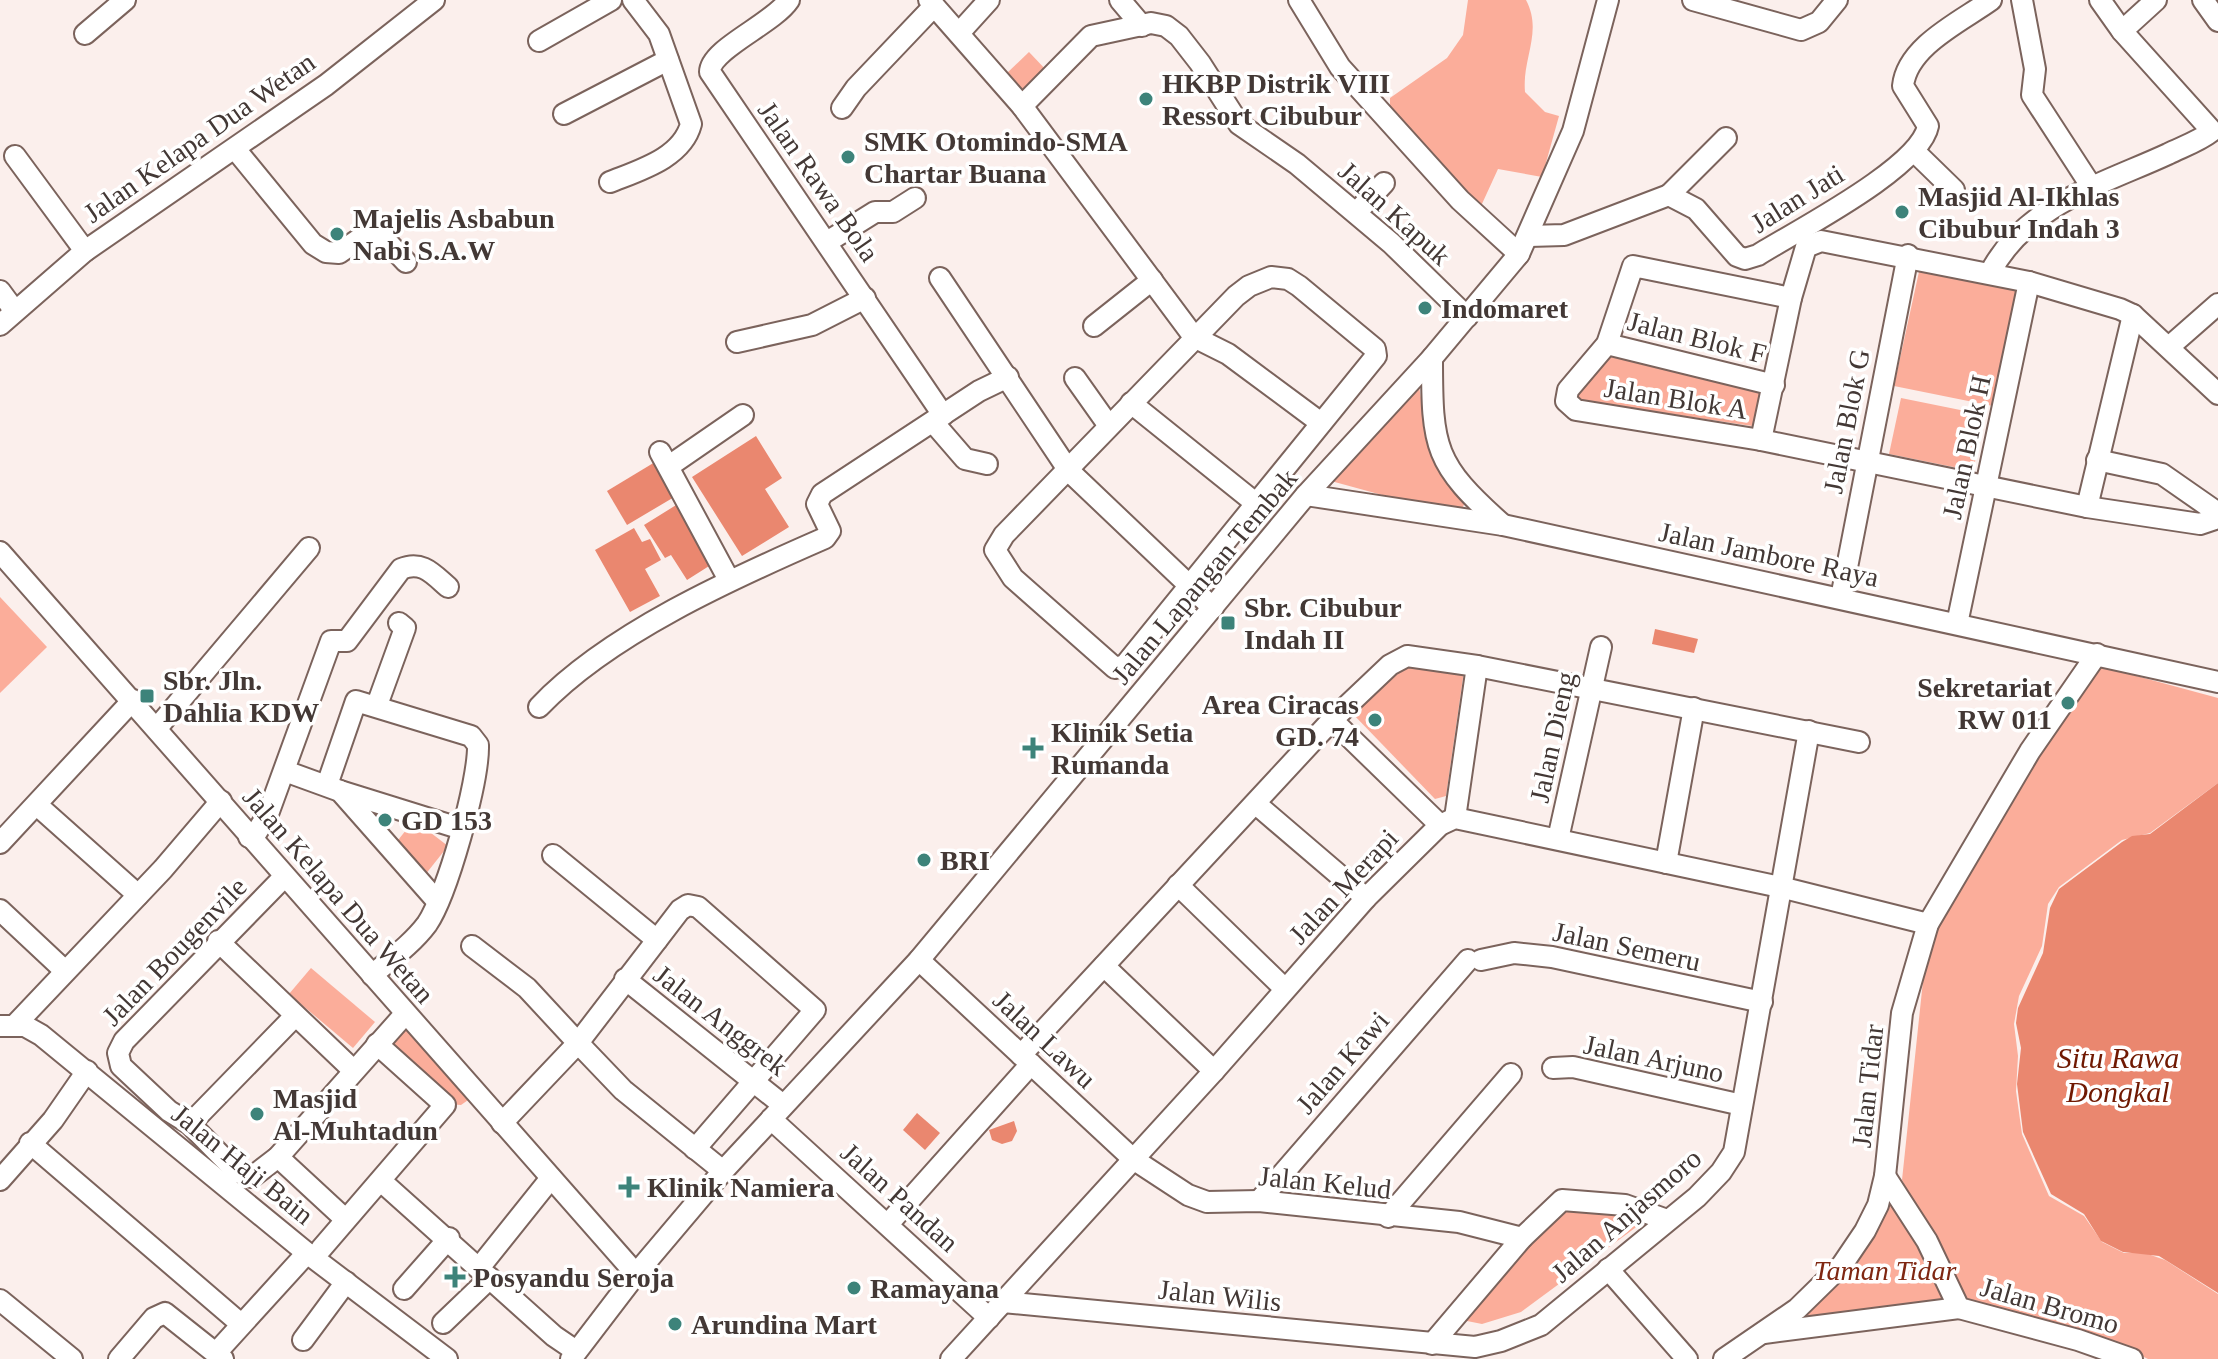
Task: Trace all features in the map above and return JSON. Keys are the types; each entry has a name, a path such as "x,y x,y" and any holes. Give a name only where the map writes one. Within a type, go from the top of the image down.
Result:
{"street":[{"path":"85,34 125,0"},
{"name":"Jalan Kelapa Dua Wetan","path":"7,318 85,251 236,150 434,0"},
{"path":"539,41 611,0"},
{"path":"610,182 670,154 689,133 690,114 655,26 633,0"},
{"name":"Jalan Rawa Bola","path":"789,0 772,19 714,57 710,72 865,298 965,459 987,464"},
{"path":"960,32 989,0"},
{"name":"Jalan Kapuk","path":"1120,0 1146,25 1166,26 1179,36 1239,124 1297,164 1356,213 1467,317"},
{"path":"1299,0 1340,67 1460,200 1524,245 1564,235 1669,195 1726,138"},
{"name":"Jalan Lapangan Tembak","path":"574,1355 636,1274 723,1171 919,960 1306,495 1432,358 1524,245 1573,131 1608,0"},
{"path":"1693,0 1801,30 1819,22 1837,0"},
{"path":"2022,0 2035,69 2032,95 2093,189"},
{"path":"1993,266 2052,205 2093,189 2212,130 2122,31 2100,0"},
{"path":"2122,31 2156,0"},
{"path":"2203,0 2217,17"},
{"path":"842,108 932,3 1022,106 1194,337 1228,354 1321,423"},
{"path":"1954,190 1915,152 1928,126 1903,86 1906,75 1927,45 1978,4"},
{"path":"1022,106 1091,36 1146,25"},
{"path":"564,114 668,60"},
{"path":"236,150 321,250 339,253 368,233 377,231 406,262"},
{"name":"Jalan Jati","path":"1669,195 1696,209 1734,254 1750,259 1889,173 1915,152"},
{"path":"15,156 85,251"},
{"path":"1356,213 1384,183"},
{"path":"827,242 875,212 893,212 915,198"},
{"path":"2097,460 2162,474 2218,515 2200,524 2087,507 1761,440 1791,298 1806,247 1821,241 1993,266 2029,282 2133,315 2218,394"},
{"name":"Jalan Blok G","path":"1841,598 1908,255"},
{"name":"Jalan Blok A","path":"1761,440 1568,406 1568,390 1607,344 1633,266 1791,298"},
{"path":"1271,277 1288,279 1299,286 1377,352 1190,588 1125,665 1115,668 1013,578 997,557 998,542 1194,337 1249,286 1271,277"},
{"path":"940,278 1069,471 1213,608"},
{"path":"1094,326 1152,280"},
{"name":"Jalan Blok H","path":"1957,624 2029,282"},
{"path":"0,291 7,318"},
{"path":"737,342 812,325 865,298"},
{"path":"2169,347 2218,304"},
{"path":"2087,507 2133,315"},
{"name":"Jalan Blok F","path":"1607,344 1774,385"},
{"path":"1432,358 1432,424 1438,446 1457,480 1503,525"},
{"path":"539,707 569,677 729,580 825,538 829,526 817,504 822,494 979,391 1008,377"},
{"path":"1075,378 1109,426"},
{"path":"1131,403 1258,505"},
{"path":"729,580 664,459 743,415"},
{"name":"Jalan Jambore Raya","path":"1306,495 1503,525 2218,682"},
{"path":"157,728 309,548"},
{"name":"Jalan Kelapa Dua Wetan","path":"0,552 636,1274"},
{"path":"249,837 255,835 268,814 331,641 346,642 401,569 412,565 422,567 448,587"},
{"path":"377,705 404,629 399,623"},
{"name":"Jalan Dieng","path":"1558,839 1601,647"},
{"name":"Jalan Tidar","path":"1724,1359 1797,1309 1842,1265 1878,1205 1885,1176 1902,1013 1928,924 2030,751 2097,654"},
{"path":"889,1223 1104,966 1332,720 1398,659 1422,657 1477,666 1859,742"},
{"path":"1447,822 1477,666"},
{"path":"0,843 133,700"},
{"path":"334,788 354,705 360,700 471,736 479,749 462,829 437,901 425,926 372,975"},
{"path":"1666,863 1694,708"},
{"path":"1332,720 1447,822 1558,839 1780,887 1928,924"},
{"name":"Jalan Anjasmoro","path":"1420,1348 1475,1347 1501,1341 1541,1325 1706,1189 1729,1162 1738,1143 1742,1105 1809,731"},
{"path":"285,771 462,829"},
{"path":"334,788 437,901"},
{"path":"8,1025 138,895 221,801"},
{"path":"1256,804 1366,898"},
{"path":"37,805 138,895"},
{"name":"Jalan Merapi","path":"951,1359 1214,1071 1366,898 1447,822"},
{"name":"Jalan Anggrek","path":"553,855 657,940"},
{"name":"Jalan Bougenvile","path":"190,1124 169,1111 121,1066 118,1053 141,1022 284,877"},
{"path":"1178,885 1285,989"},
{"name":"Jalan Anggrek","path":"502,1123 578,1043 680,910 688,905 698,907 815,1010 814,1015 751,1080"},
{"path":"0,910 64,970"},
{"path":"218,941 353,1070"},
{"path":"472,946 527,988 602,1071 723,1171"},
{"name":"Jalan Semeru","path":"1475,960 1514,953 1552,957 1762,1002"},
{"name":"Jalan Lawu","path":"919,960 1133,1159"},
{"name":"Jalan Kawi","path":"1259,1201 1475,960"},
{"path":"1104,966 1214,1071"},
{"name":"Jalan Anggrek","path":"625,979 751,1080 777,1112"},
{"path":"295,1016 190,1124 242,1175 258,1174 278,1157 405,1014"},
{"name":"Jalan Haji Bain","path":"8,1025 41,1035 314,1251 346,1282 447,1359"},
{"path":"119,1359 154,1318 165,1313 220,1356 241,1324 381,1181 445,1105 377,1044"},
{"name":"Jalan Arjuno","path":"1553,1068 1573,1067 1742,1105"},
{"path":"0,1180 53,1120 87,1071"},
{"path":"1388,1217 1511,1074"},
{"path":"695,1149 751,1080"},
{"name":"Jalan Pandan","path":"777,1112 989,1318"},
{"path":"30,1143 241,1324"},
{"path":"278,1157 344,1218"},
{"name":"Jalan Kelud","path":"1133,1159 1167,1184 1207,1202 1259,1201 1388,1217 1459,1222 1522,1238"},
{"name":"Jalan Bromo","path":"1885,1176 1927,1241 1959,1308 2078,1340 2132,1359"},
{"path":"443,1323 484,1273 551,1178"},
{"path":"381,1181 449,1238 574,1355"},
{"path":"1420,1348 1522,1238 1562,1200 1625,1205 1667,1220"},
{"path":"404,1289 449,1238"},
{"path":"1608,1269 1687,1359"},
{"path":"303,1340 346,1282"},
{"path":"0,1300 72,1359"},
{"name":"Jalan Wilis","path":"1003,1302 1420,1348"},
{"path":"1764,1333 1959,1308"}],"green space":[{"path":"1468,0 1526,0 1533,23 1525,92 1545,112 1559,116 1542,177 1498,169 1481,206 1390,106 1390,98 1447,58 1463,35"},
{"path":"1029,52 1048,72 1025,94 1006,74"},
{"path":"1920,267 2018,287 1993,406 1894,386"},
{"path":"1612,352 1764,389 1759,427 1576,400 1574,383"},
{"path":"1417,375 1430,449 1466,500 1459,516 1331,481"},
{"path":"1901,398 1985,415 1973,471 1889,454"},
{"path":"0,597 47,647 0,693"},
{"path":"1408,664 1464,671 1446,796 1435,799 1351,712 1380,683"},
{"path":"2096,665 2218,698 2218,783 2150,833 2122,840 2059,887 2048,904 2042,946 2019,996 2014,1024 2018,1056 2016,1091 2022,1134 2049,1196 2084,1216 2102,1242 2124,1253 2145,1253 2165,1260 2218,1294 2218,1359 2148,1359 2107,1339 1967,1303 1902,1180 1929,924"},
{"path":"414,820 448,846 425,875 391,849"},
{"path":"311,968 375,1022 353,1048 289,994"},
{"path":"405,1019 471,1098 461,1105 448,1104 391,1044"},
{"name":"Taman Tidar","path":"1892,1193 1949,1297 1934,1307 1799,1321"},
{"path":"1559,1195 1638,1205 1639,1225 1521,1312 1482,1324 1452,1318"}],"water":[{"path":"756,436 782,478 765,489 789,527 742,556 692,477"},
{"path":"660,459 681,493 627,525 607,491"},
{"path":"681,502 717,561 687,580 671,555 665,558 644,525"},
{"path":"634,528 642,542 650,539 661,560 645,569 660,596 630,612 595,550"},
{"path":"1655,629 1698,639 1694,653 1652,644"},
{"name":"Situ Rawa Dongkal","path":"2218,783 2218,1293 2159,1256 2123,1252 2101,1241 2084,1214 2051,1194 2023,1132 2017,1084 2021,1048 2016,1023 2018,1008 2043,953 2050,908 2059,889 2122,842 2132,836 2150,834"},
{"path":"917,1113 940,1133 925,1150 903,1130"},
{"path":"1014,1121 1017,1131 1012,1141 1002,1144 992,1140 989,1130"}],"place":[{"name":"HKBP Distrik VIII Ressort Cibubur","path":"1146,99"},
{"name":"SMK Otomindo-SMA Chartar Buana","path":"848,157"},
{"name":"Masjid Al-Ikhlas Cibubur Indah 3","path":"1902,212"},
{"name":"Majelis Asbabun Nabi S.A.W","path":"337,234"},
{"name":"Indomaret","path":"1425,308"},
{"name":"Sbr. Cibubur Indah II","path":"1228,623"},
{"name":"Sbr. Jln. Dahlia KDW","path":"147,696"},
{"name":"Sekretariat RW 011","path":"2068,703"},
{"name":"Area Ciracas GD. 74","path":"1375,720"},
{"name":"Klinik Setia Rumanda","path":"1033,748"},
{"name":"GD 153","path":"385,820"},
{"name":"BRI","path":"924,860"},
{"name":"Masjid Al-Muhtadun","path":"257,1114"},
{"name":"Klinik Namiera","path":"629,1187"},
{"name":"Posyandu Seroja","path":"455,1277"},
{"name":"Ramayana","path":"854,1288"},
{"name":"Arundina Mart","path":"675,1324"}]}
